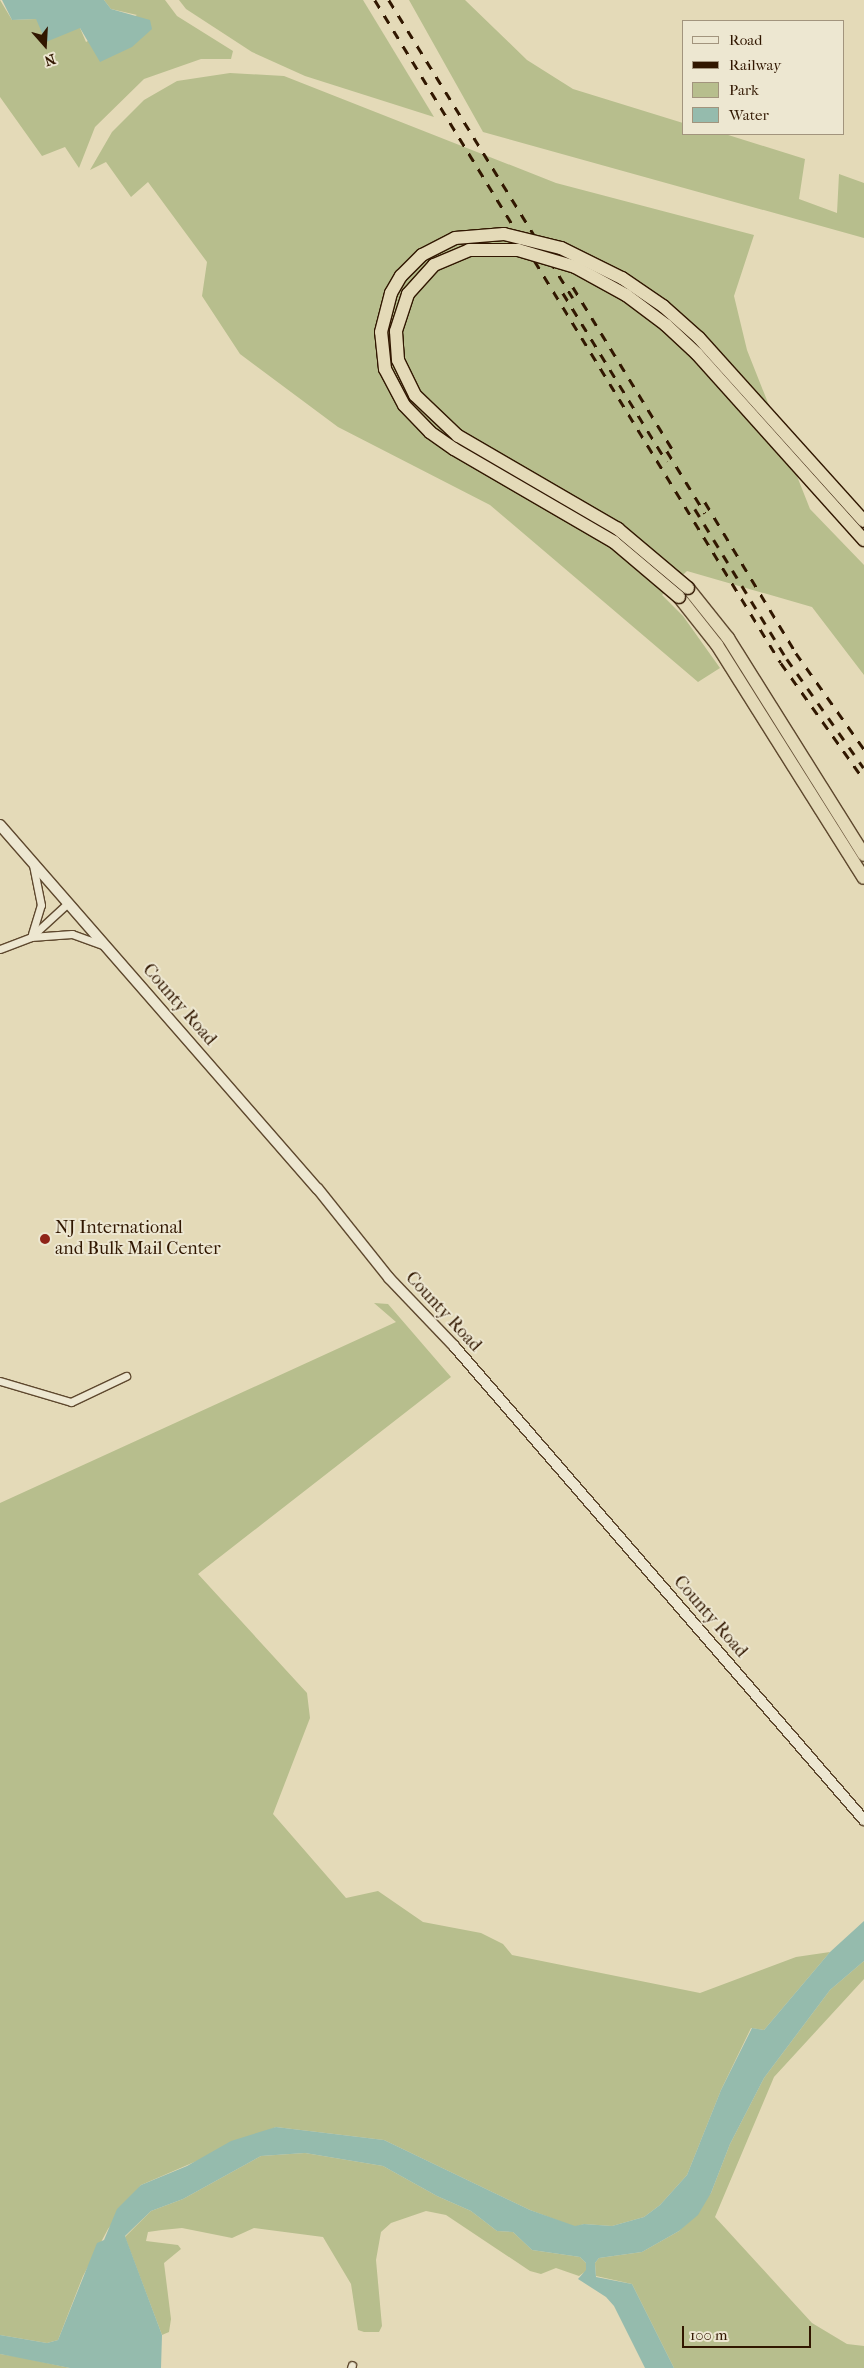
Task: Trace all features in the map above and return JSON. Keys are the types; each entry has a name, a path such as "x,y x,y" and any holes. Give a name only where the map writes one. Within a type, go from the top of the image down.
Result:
{"highway":[{"path":"864,521 699,338 663,306 622,278 561,248 504,234 455,238 422,255 408,268 391,293 381,332 385,369 404,405 430,432 454,449 614,542 684,592 864,878"},
{"path":"864,540 697,354 666,324 626,295 575,267 518,250 469,250 434,265 408,294 396,331 398,360 415,395 454,433 625,534 684,592 728,638 864,855"}],"main road":[{"name":"County Road","path":"0,825 318,1188 390,1278 460,1353 864,1820"}],"street":[{"path":"31,860 41,905 31,937"},
{"path":"31,937 68,903"},
{"path":"0,950 31,937 72,934 106,947"},
{"path":"0,1381 71,1402 126,1376"}],"green space":[{"path":"0,0 12,20 36,19 80,28 86,42 137,15 111,9 104,0 165,0 177,16 233,51 231,59 201,59 144,79 95,127 79,168 65,147 42,156 0,97"},
{"path":"179,0 363,0 434,117 305,76 252,52 186,9"},
{"path":"409,0 465,0 527,60 573,89 682,123 682,135 728,135 805,159 799,199 837,213 839,174 864,183 864,238 483,132"},
{"path":"230,73 284,76 556,183 754,235 734,296 747,350 810,509 864,565 864,675 812,607 687,571 662,595 683,616 720,668 698,682 490,505 338,427 240,354 202,296 207,262 148,182 131,197 106,162 90,170 112,132 144,100 177,81"},
{"path":"374,1303 388,1304 451,1377 198,1574 307,1693 310,1718 273,1814 346,1898 378,1891 423,1922 481,1933 503,1944 512,1955 700,1993 796,1957 830,1952 764,2030 751,2028 721,2090 687,2175 660,2205 644,2217 612,2226 584,2224 575,2227 530,2210 384,2140 276,2127 141,2185 108,2229 83,2276 58,2340 47,2343 0,2335 0,1503 396,1322"},
{"path":"864,1961 864,1979 774,2077 715,2217 812,2323 847,2344 864,2346 864,2368 674,2368 632,2284 596,2276 595,2263 599,2258 642,2252 679,2231 711,2193 730,2144 764,2078 830,1990"},
{"path":"305,2153 383,2166 437,2196 471,2211 497,2231 513,2232 532,2250 580,2257 586,2263 586,2271 579,2276 556,2268 541,2274 530,2271 446,2215 426,2211 391,2223 381,2232 376,2260 382,2326 379,2332 364,2332 358,2330 351,2284 323,2237 254,2228 232,2238 182,2228 148,2232 146,2241 178,2245 181,2249 164,2263 171,2319 169,2332 162,2335 125,2237 151,2211 183,2199 261,2156"},
{"path":"0,2354 19,2357 70,2368 0,2368"}],"water":[{"path":"2,0 104,0 111,9 150,20 152,29 132,47 100,62 80,28 46,42 36,19 12,20"},
{"path":"864,1921 864,1961 830,1990 764,2078 730,2144 711,2193 698,2215 679,2231 642,2252 599,2258 595,2263 596,2277 632,2284 674,2368 645,2368 614,2306 606,2297 578,2279 586,2270 586,2263 580,2257 532,2250 513,2232 497,2231 471,2211 437,2196 383,2166 305,2153 261,2156 183,2199 151,2211 125,2236 162,2335 161,2368 70,2368 0,2354 0,2335 47,2343 58,2340 97,2243 104,2240 117,2209 141,2185 187,2166 231,2141 276,2127 384,2140 530,2210 575,2226 584,2224 612,2226 644,2217 660,2205 687,2175 721,2090 752,2028 764,2030 830,1952"}],"railway":[{"path":"375,0 781,663 864,780"},
{"path":"389,0 573,298"},
{"path":"573,287 676,455"},
{"path":"563,293 667,462"},
{"path":"667,451 705,513"},
{"path":"705,502 796,653 864,749"},
{"path":"695,509 787,659 864,768"}],"place":[{"name":"NJ International and Bulk Mail Center","path":"45,1239"}]}
